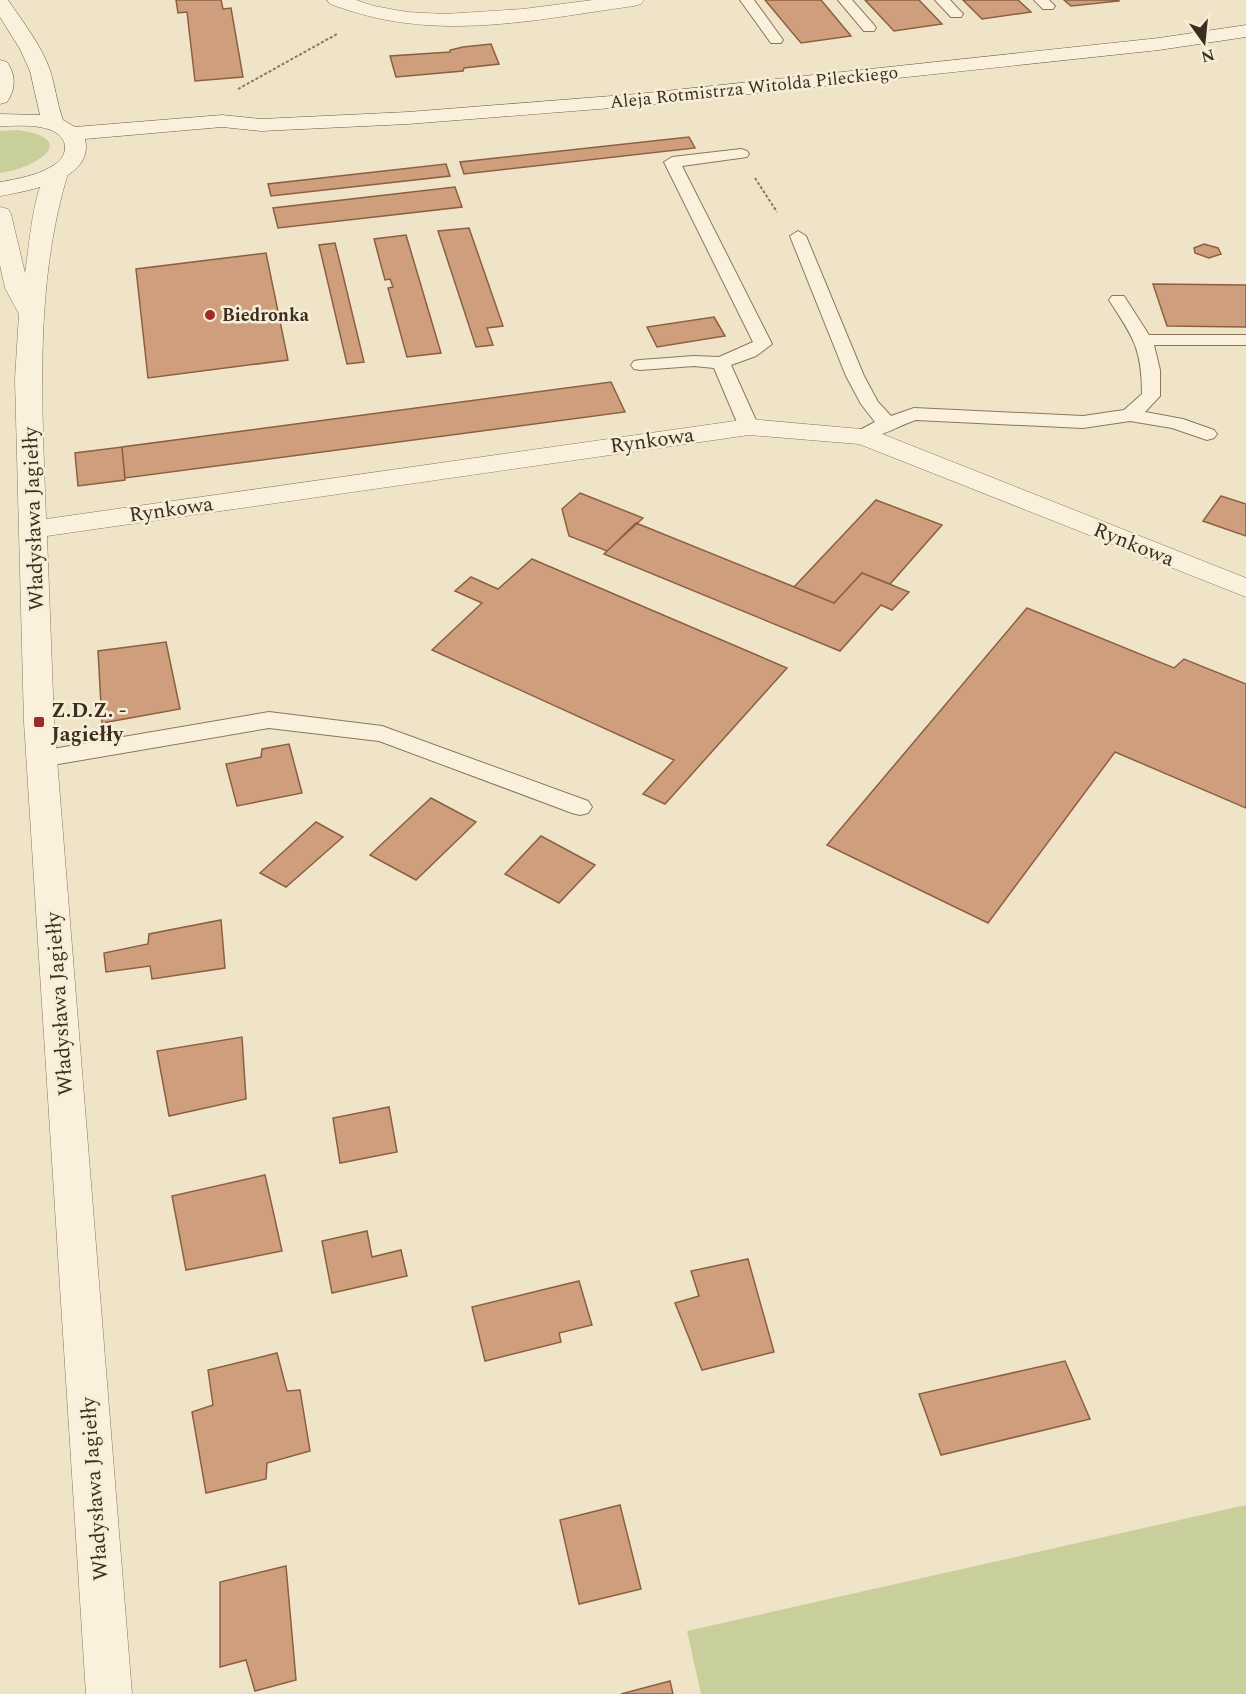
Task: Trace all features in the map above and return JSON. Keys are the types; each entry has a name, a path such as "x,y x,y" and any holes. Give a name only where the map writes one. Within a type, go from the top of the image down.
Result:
{"street":[{"path":"337,0 372,13 455,20 634,0"},
{"path":"0,2 30,49 40,71 44,96 53,123"},
{"name":"Aleja Rotmistrza Witolda Pileckiego","path":"73,134 222,121 261,125 462,115 637,100 1126,48 1246,31"},
{"path":"0,66 5,78 0,98"},
{"path":"0,120 20,119 53,123 73,134 77,141 75,157 57,173 24,186 0,189"},
{"name":"Aleja Rotmistrza Witolda Pileckiego","path":"75,157 128,142 220,135 261,125"},
{"name":"Władysława Jagiełły","path":"57,173 48,202 31,314 28,379 41,759 109,1694"},
{"path":"0,214 9,286 31,314"},
{"name":"Rynkowa","path":"34,529 749,427 863,436 1246,588"}],"lane":[{"path":"747,0 776,40"},
{"path":"845,0 869,28"},
{"path":"942,0 956,14"},
{"path":"640,365 694,361 721,363 750,352 763,344 672,162 741,154"},
{"path":"798,236 855,376 870,404 887,423"},
{"path":"1118,300 1144,340 1151,370 1151,396 1130,415"},
{"path":"1144,340 1246,340"},
{"path":"721,363 749,427"},
{"path":"863,436 887,423 914,414 1083,422 1130,415 1176,423 1207,434"},
{"path":"41,759 269,720 382,734 580,807"}],"path":[{"path":"233,92 343,30"}],"green space":[{"path":"17,130 47,139 50,146 47,153 28,165 0,173 0,131"},
{"path":"1246,1505 1246,1694 701,1694 687,1631"}],"building":[{"path":"176,0 221,0 223,9 231,8 243,77 195,81 187,12 178,13"},
{"path":"765,0 821,0 851,36 801,43"},
{"path":"865,0 919,0 942,24 894,31"},
{"path":"963,0 1018,0 1031,12 982,19"},
{"path":"1064,0 1118,0 1119,1 1071,6"},
{"path":"491,44 499,64 464,68 463,71 396,77 390,56 450,52 450,50 463,47"},
{"path":"689,137 695,148 464,174 460,162"},
{"path":"446,164 450,176 271,196 268,184"},
{"path":"455,187 462,207 278,228 273,208"},
{"path":"469,228 503,326 487,328 493,345 476,347 438,231"},
{"path":"406,235 441,353 407,357 388,288 393,287 390,279 385,280 374,239"},
{"path":"335,243 364,362 347,364 319,245"},
{"path":"1204,244 1218,248 1221,254 1209,258 1195,253 1194,248"},
{"name":"Biedronka","path":"266,253 288,360 148,378 136,269"},
{"path":"1153,284 1246,285 1246,327 1167,326"},
{"path":"714,317 725,336 657,347 647,327"},
{"path":"611,382 625,412 125,478 122,447"},
{"path":"122,447 125,480 78,486 75,453"},
{"path":"580,493 643,518 607,551 569,536 562,509"},
{"path":"1221,496 1246,504 1246,536 1203,521"},
{"path":"876,500 942,525 890,584 862,573 834,603 794,587"},
{"path":"636,523 834,603 862,573 909,592 892,610 881,605 840,651 604,554"},
{"path":"532,559 787,668 665,804 643,794 674,760 432,650 482,603 455,591 471,577 498,589"},
{"path":"1027,608 1174,668 1184,659 1246,684 1246,808 1115,752 988,923 827,845"},
{"path":"166,642 180,709 102,723 98,651"},
{"path":"289,744 302,793 237,806 226,764 261,757 262,749"},
{"path":"431,798 476,822 416,880 370,855"},
{"path":"316,822 343,837 286,887 260,873"},
{"path":"541,836 595,865 559,903 505,874"},
{"path":"221,920 225,968 152,979 150,966 106,972 104,953 148,944 149,934"},
{"path":"242,1037 246,1099 169,1116 157,1051"},
{"path":"389,1107 397,1152 340,1163 333,1118"},
{"path":"265,1175 282,1251 186,1270 172,1196"},
{"path":"367,1231 372,1257 401,1250 407,1276 332,1293 322,1241"},
{"path":"748,1259 774,1352 702,1370 675,1303 699,1296 691,1271"},
{"path":"579,1281 592,1325 559,1333 561,1342 485,1361 472,1307"},
{"path":"277,1353 287,1391 300,1390 310,1451 267,1463 266,1479 206,1493 192,1412 213,1405 208,1370"},
{"path":"1065,1361 1090,1419 941,1455 919,1394"},
{"path":"620,1505 641,1589 579,1604 560,1520"},
{"path":"286,1566 296,1680 255,1691 246,1660 220,1667 220,1582"},
{"path":"670,1681 673,1694 621,1694"}],"place":[{"name":"Biedronka","path":"210,315"},
{"name":"Z.D.Z. - Jagiełły","path":"39,722"}]}
